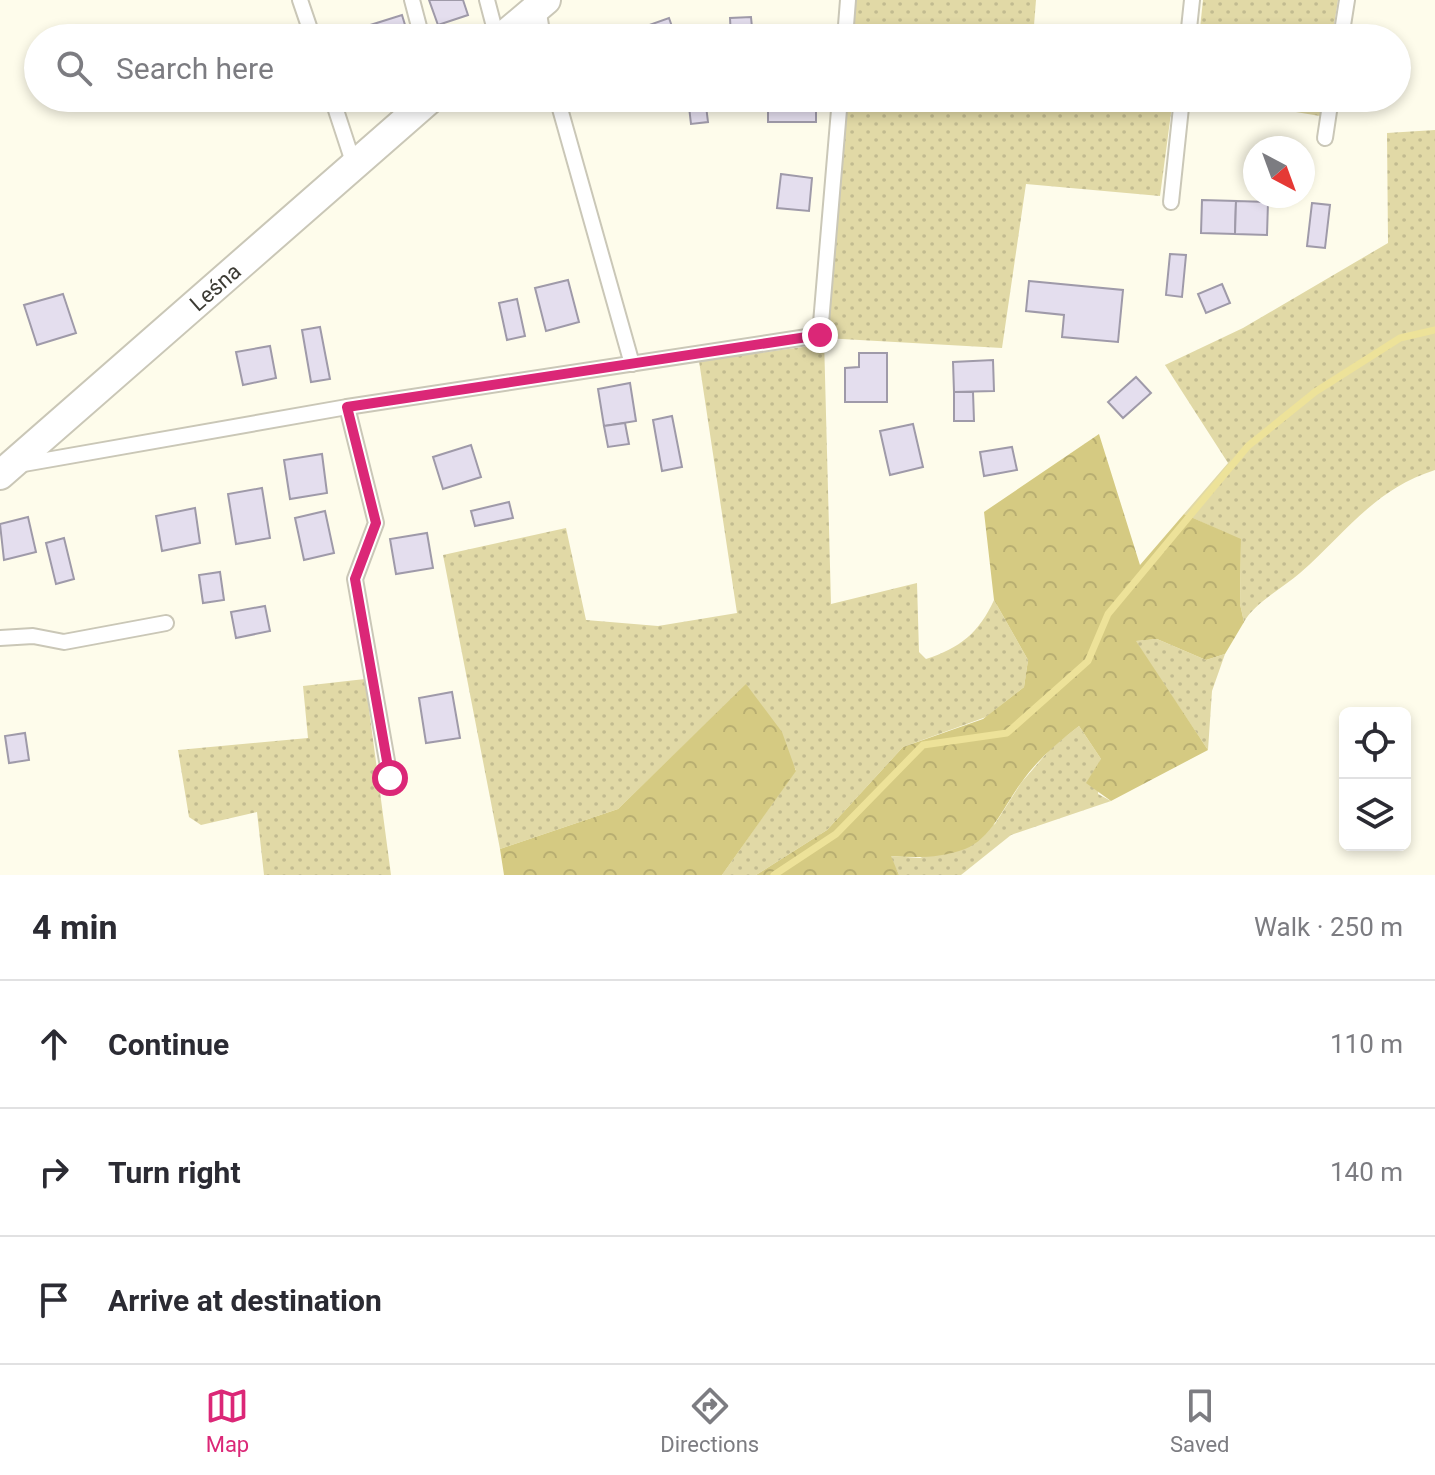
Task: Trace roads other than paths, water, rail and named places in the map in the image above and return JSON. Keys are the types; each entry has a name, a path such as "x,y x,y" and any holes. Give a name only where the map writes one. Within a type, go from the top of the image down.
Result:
{"street":[{"path":"516,24 542,3"},
{"name":"Leśna","path":"5,471 415,112"}],"lane":[{"path":"300,0 308,24"},
{"path":"412,0 418,24"},
{"path":"487,0 495,24"},
{"path":"846,24 848,0"},
{"path":"1189,24 1192,0"},
{"path":"1343,24 1347,0"},
{"path":"542,3 543,24"},
{"path":"337,112 354,165"},
{"path":"561,112 632,364"},
{"path":"5,471 347,407 820,335 839,112"},
{"path":"1171,202 1181,112"},
{"path":"1325,138 1329,112"},
{"path":"347,407 376,523 355,579 390,778"},
{"path":"0,638 33,636 64,642 166,623"}],"waterway":[{"path":"774,875 836,834 923,745 1007,733 1088,661 1108,614 1248,446 1315,392 1400,338 1435,330"}]}
